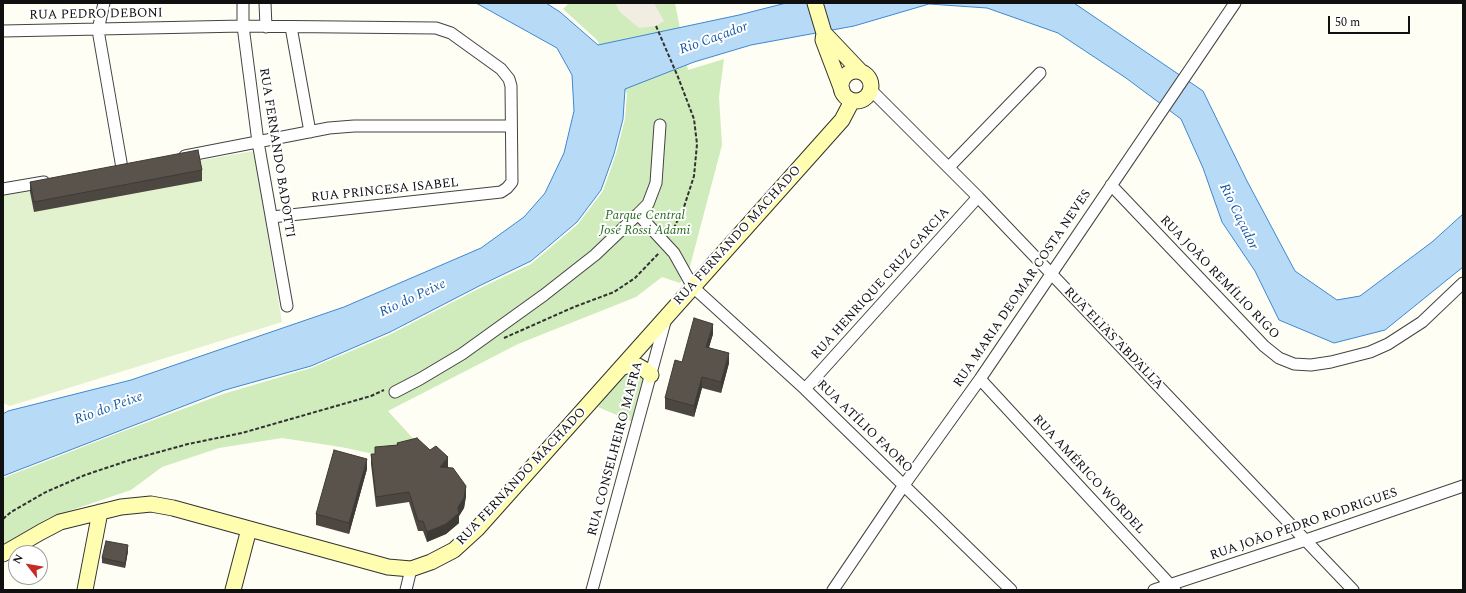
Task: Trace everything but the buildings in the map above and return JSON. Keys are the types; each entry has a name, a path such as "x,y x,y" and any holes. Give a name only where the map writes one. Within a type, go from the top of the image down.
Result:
{"main road":[{"path":"815,3 823,32 823,40 847,96"},
{"path":"823,32 861,72 868,77 871,90 866,98 861,100 847,96"},
{"path":"847,96 842,81 847,74 852,72 861,72"},
{"name":"RUA FERNANDO MACHADO","path":"3,554 60,522 121,506 151,504 173,508 388,567 412,569 431,562 454,550 477,529 842,120 847,96"},
{"path":"623,367 630,365 638,366 651,375"},
{"path":"85,590 100,512"},
{"path":"233,590 249,529"}],"street":[{"path":"104,3 98,30 122,168"},
{"name":"RUA FERNANDO BADOTTI","path":"243,3 243,26 258,142 287,306"},
{"path":"266,3 266,27"},
{"name":"RUA MARIA DEOMAR COSTA NEVES","path":"833,590 904,485 980,379 1235,3"},
{"name":"RUA PEDRO DEBONI","path":"3,31 243,26 436,28 451,33 501,69 509,79 511,86 512,182 501,192"},
{"path":"291,27 310,132"},
{"path":"949,167 1040,73"},
{"name":"RUA ELIAS ABDALLA","path":"871,90 978,197 1353,590"},
{"path":"390,391 420,379 462,354 544,295 595,255 638,214 648,204 656,183 660,125"},
{"path":"175,158 329,128 354,126 511,126"},
{"path":"3,189 55,180"},
{"name":"RUA JOÃO REMÍLIO RIGO","path":"1111,185 1264,346 1279,358 1294,364 1311,365 1331,362 1370,352 1388,344 1422,322 1463,283"},
{"name":"RUA PRINCESA ISABEL","path":"272,217 501,192"},
{"name":"RUA HENRIQUE CRUZ GARCIA","path":"805,389 978,197"},
{"name":"RUA ATÍLIO FAORO","path":"638,214 665,243 680,262 684,273 693,287 805,389 1011,590"},
{"name":"RUA CONSELHEIRO MAFRA","path":"592,590 666,316"},
{"name":"RUA AMÉRICO WORDEL","path":"980,379 1173,588"},
{"name":"RUA JOÃO PEDRO RODRIGUES","path":"1154,590 1173,588 1463,486"},
{"path":"406,590 412,569"}],"path":[{"path":"499,340 574,307 614,292 635,278 656,256 665,243 684,207 694,176 697,144 694,119 656,26"},
{"path":"3,519 11,512 46,492 85,475 130,460 188,444 250,431 390,391"}],"green space":[{"name":"Parque Central José Rossi Adami","path":"569,3 675,3 688,70 724,59 719,97 722,145 689,270 680,283 662,277 636,297 518,344 388,411 419,445 374,454 341,447 282,438 219,448 162,467 131,490 48,518 3,545 3,478 223,394 311,368 389,335 478,289 531,264 578,224 603,191 616,154 625,119 627,94 597,40 563,9"},
{"path":"254,151 282,322 10,406 3,403 3,195"},
{"path":"635,368 645,380 633,422 598,407 625,372"}],"shaded area":[{"path":"615,3 654,3 664,21 656,26 639,28 620,12"}],"water":[{"path":"476,3 546,3 560,12 598,45 739,15 786,3 1074,3 1203,91 1247,181 1295,271 1337,300 1360,296 1432,242 1463,214 1463,267 1385,330 1334,343 1279,320 1255,271 1222,222 1203,168 1181,119 1126,78 1058,33 987,8 929,4 854,26 751,45 694,62 625,89 623,119 614,154 601,190 577,222 531,261 390,332 311,366 225,390 3,476 3,414 8,411 131,380 344,307 481,248 524,217 545,193 564,153 574,111 572,75 557,48"}],"water label":[{"name":"Rio Caçador","path":"714,39"},
{"name":"Rio Caçador","path":"1238,217"},
{"name":"Rio do Peixe","path":"413,299"},
{"name":"Rio do Peixe","path":"109,409"}]}
